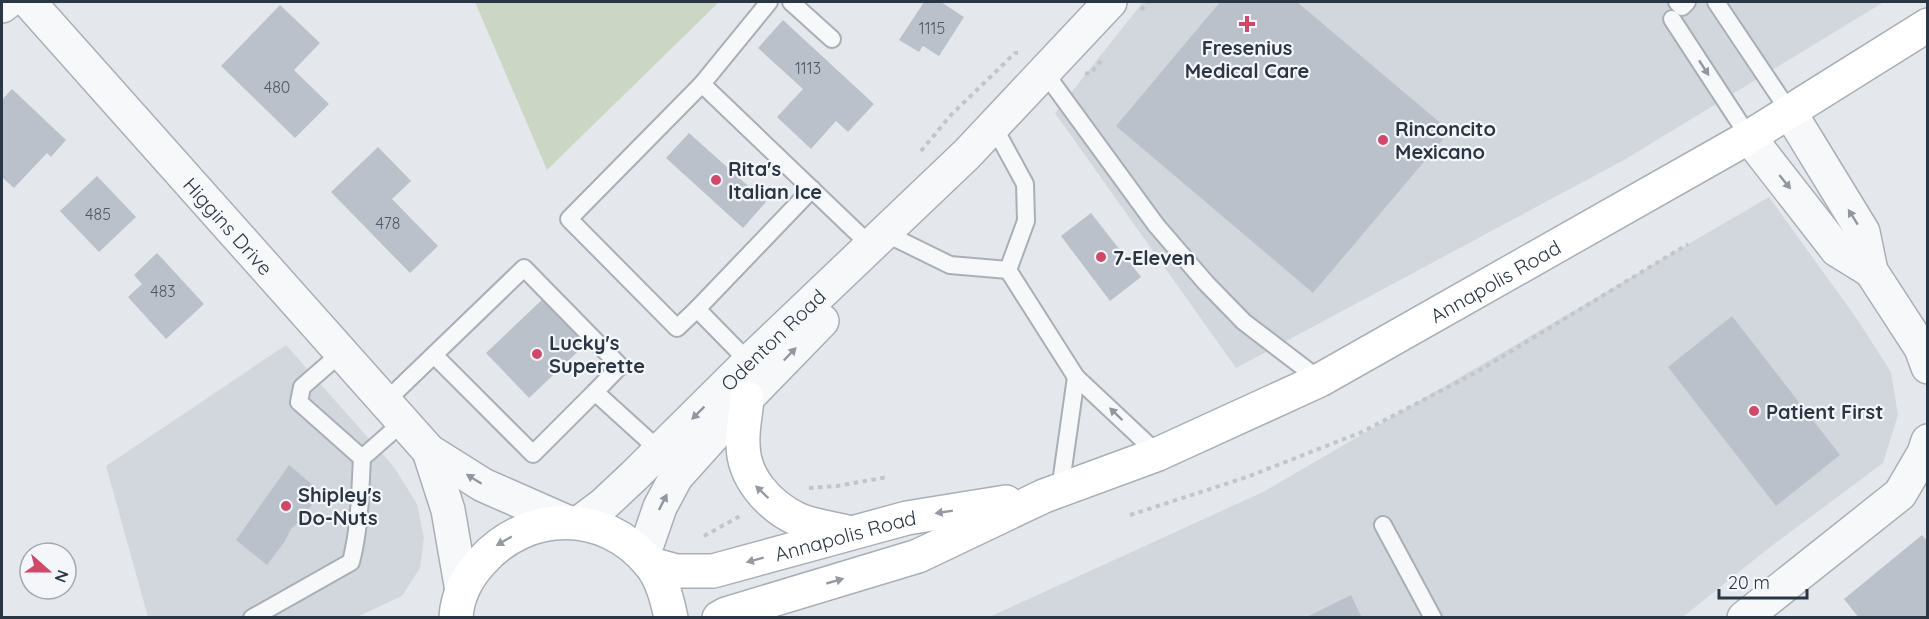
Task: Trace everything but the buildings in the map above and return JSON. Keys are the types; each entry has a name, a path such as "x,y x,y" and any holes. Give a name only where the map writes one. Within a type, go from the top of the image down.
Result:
{"main road":[{"name":"Annapolis Road","path":"719,618 918,556 1052,493 1158,454 1320,380 1749,137 1928,25"},
{"path":"747,398 743,445 747,467 756,487 797,519 852,533"},
{"name":"Annapolis Road","path":"647,560 676,572 713,571 907,518 1052,493"},
{"path":"454,609 470,574 495,546 528,527 572,522 610,532 630,544 647,560 667,598 671,618"}],"street":[{"path":"2,6 7,2"},
{"name":"Higgins Drive","path":"29,2 429,451 483,485 572,522"},
{"name":"Odenton Road","path":"572,522 603,505 749,362 883,242 1110,2"},
{"path":"1789,111 1863,232 1871,271 1921,348 1928,367"},
{"path":"1749,137 1837,250 1871,271"},
{"name":"Odenton Road","path":"647,560 660,507 676,477 747,398 846,295 883,242"},
{"path":"1749,616 1900,494 1924,453 1928,441"},
{"name":"Higgins Drive","path":"429,451 448,510 454,609"}],"lane":[{"path":"769,2 702,84 569,219 677,328 812,189"},
{"path":"791,2 832,39"},
{"path":"1677,2 1682,8 1687,2"},
{"path":"1716,2 1789,111"},
{"path":"1672,19 1749,137"},
{"path":"1045,73 1156,225 1206,283 1244,322 1320,380"},
{"path":"702,84 812,189 883,242 950,265 1008,270"},
{"path":"994,126 1025,184 1026,221 1008,270"},
{"path":"252,618 351,562 359,520 362,458 434,355 524,268 620,366 533,454 434,355"},
{"path":"1008,270 1076,378 1158,454"},
{"path":"697,309 749,362"},
{"path":"341,353 302,387 299,402 362,458"},
{"path":"1052,493 1076,378"},
{"path":"595,392 660,451"},
{"path":"1383,525 1433,618"}],"path":[{"path":"1130,515 1247,477 1362,432 1475,373 1688,243"}],"shaded area":[{"path":"1143,2 1884,2 1624,160 1236,368 1055,113"},
{"path":"1769,197 1857,319 1891,372 1898,415 1883,463 1765,551 1683,617 987,618 1263,492"},
{"path":"286,345 394,467 417,504 424,538 420,568 402,596 357,617 148,617 106,466"}],"green space":[{"path":"475,2 719,2 547,170"}],"place":[{"name":"Fresenius Medical Care","path":"1247,24"},
{"name":"Rinconcito Mexicano","path":"1383,140"},
{"name":"Rita's Italian Ice","path":"716,180"},
{"name":"7-Eleven","path":"1101,257"},
{"name":"Lucky's Superette","path":"537,354"},
{"name":"Patient First","path":"1754,411"},
{"name":"Shipley's Do-Nuts","path":"286,506"}]}
